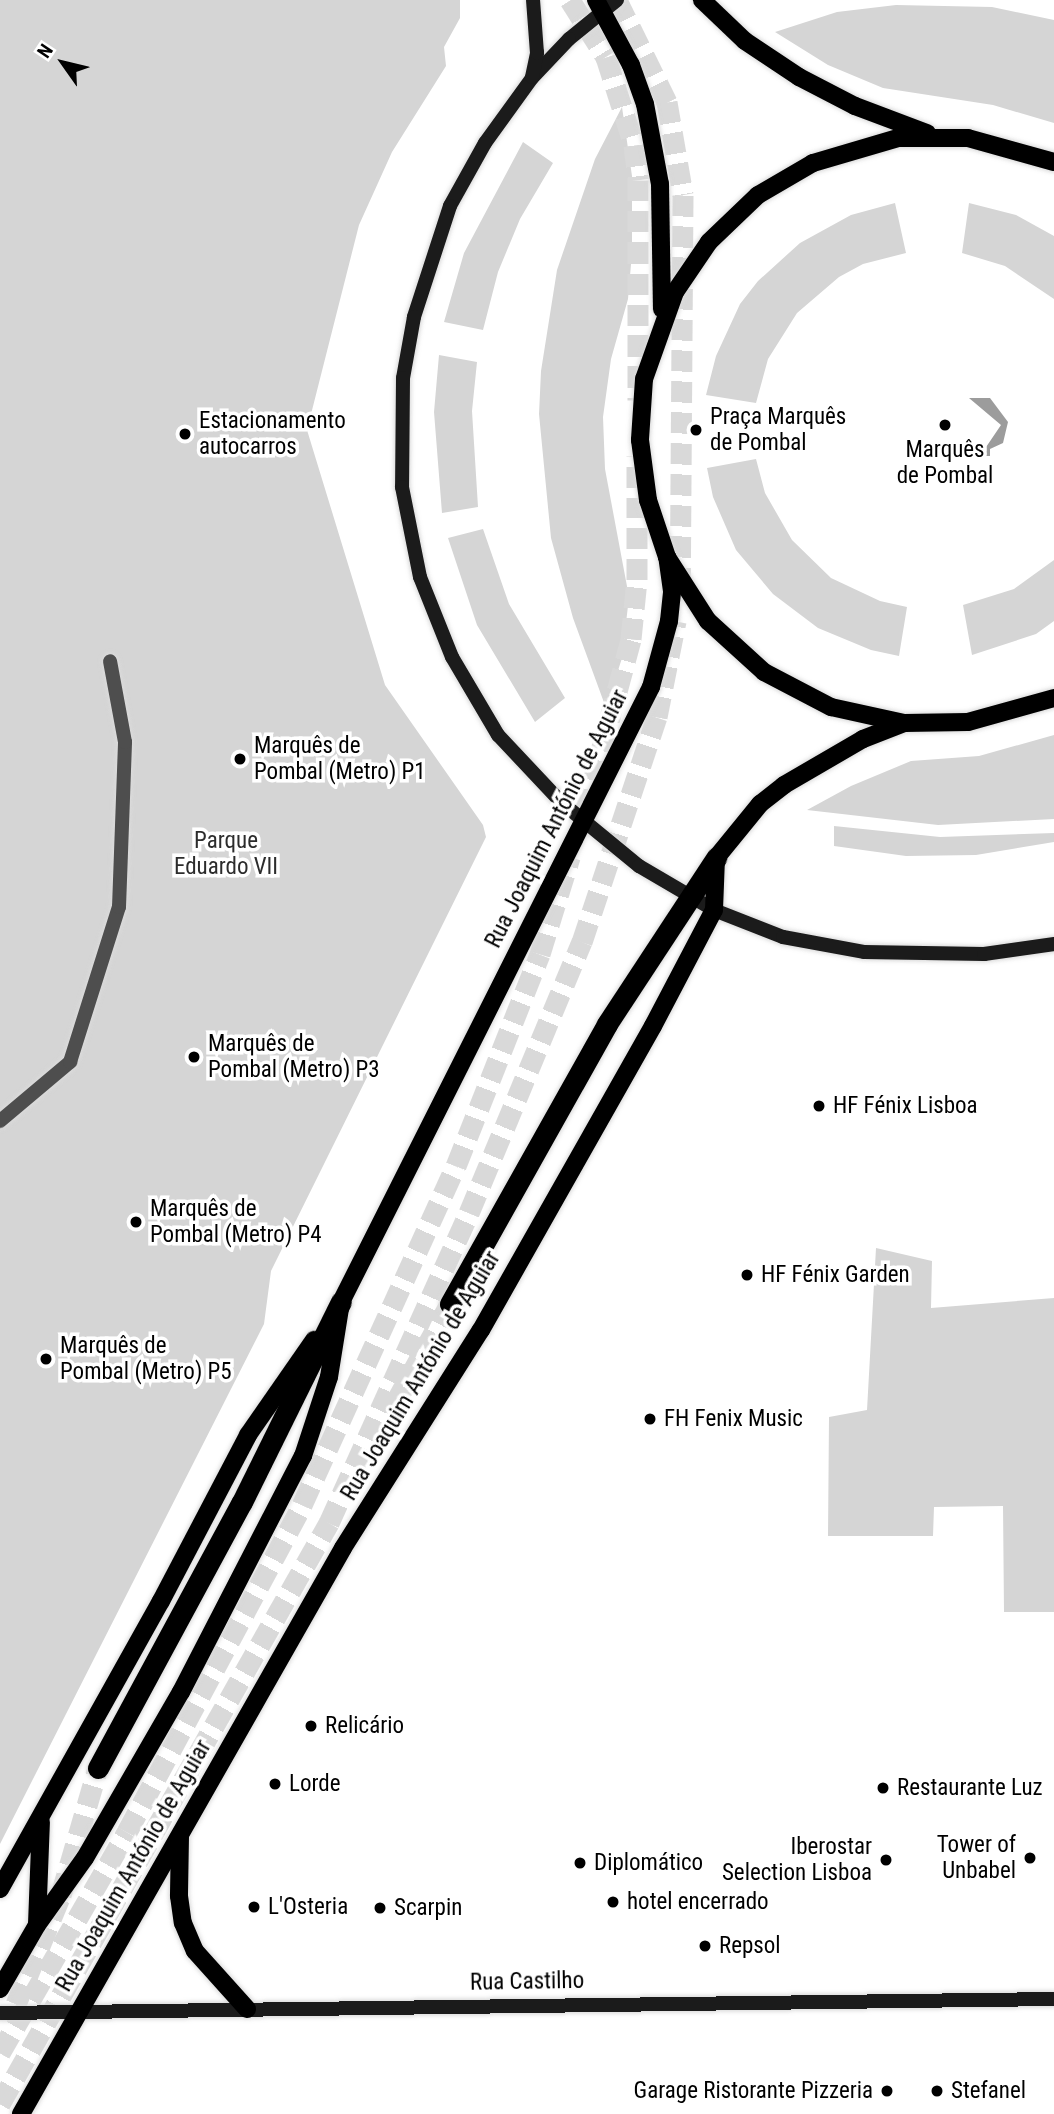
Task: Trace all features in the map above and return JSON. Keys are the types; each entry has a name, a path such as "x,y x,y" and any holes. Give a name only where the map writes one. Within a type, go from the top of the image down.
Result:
{"highway":[{"path":"450,1304 607,1024 716,858"},
{"path":"98,1768 242,1502 341,1302"}],"main road":[{"path":"702,0 745,41 799,77 855,106 937,136"},
{"path":"605,4 639,83 655,154 665,263 662,321"},
{"path":"1054,162 999,143 937,136 898,138 843,151 758,195 692,264 662,321 644,379 640,440 648,500 667,557 708,621 764,672 831,707 904,723 978,721 1054,698"},
{"name":"Rua Joaquim António de Aguiar","path":"0,1989 37,1925 85,1858 175,1703 298,1467 323,1403 341,1302 642,709 662,658 671,591 667,557"},
{"path":"716,858 760,804 784,785 863,739 904,723"},
{"name":"Rua Joaquim António de Aguiar","path":"21,2114 343,1548 481,1330 714,910 716,858"},
{"path":"0,1889 41,1819 248,1435 341,1302"},
{"path":"37,1925 41,1819"},
{"path":"180,1833 179,1896 183,1923 195,1951 247,2009"}],"street":[{"path":"532,78 537,53 533,0"},
{"path":"605,4 532,78 485,143 433,248 403,378 402,487 420,577 471,693 498,735 584,823 689,896 714,910 783,937 864,953 984,954 1054,944"},
{"path":"0,1121 69,1062 119,906 125,742 110,661"},
{"name":"Rua Castilho","path":"0,2013 1054,1998"}],"green space":[{"name":"Parque Eduardo VII","path":"0,0 460,0 460,18 444,47 446,66 392,152 359,225 307,430 385,685 483,825 486,837 271,1271 264,1324 0,1844"},
{"path":"896,5 992,7 1054,20 1054,123 993,105 883,88 828,65 775,32 837,12"},
{"path":"622,107 632,176 632,253 628,299 611,359 603,417 605,469 629,597 622,658 606,708 573,618 551,538 539,414 541,371 557,270 595,159"},
{"path":"523,142 553,163 520,219 498,272 483,330 444,322 464,253"},
{"path":"895,203 906,253 863,264 839,277 797,313 768,359 756,403 706,395 716,356 740,304 758,281 800,243 851,215"},
{"path":"969,203 1016,215 1054,236 1054,299 1005,266 962,253"},
{"path":"439,355 477,362 472,411 478,507 442,513 434,412"},
{"path":"756,459 765,493 792,540 831,578 880,601 907,607 899,656 871,650 818,628 773,594 736,550 713,497 707,468"},
{"path":"483,529 509,604 565,698 535,722 477,625 448,538"},
{"path":"1054,560 1054,621 1036,634 972,655 963,605 1014,589"},
{"path":"1054,735 1054,819 938,825 807,810 851,786 911,761 979,756"},
{"path":"834,826 940,837 1054,833 1054,842 976,855 906,856 834,846"},
{"path":"876,1248 932,1261 931,1308 1054,1298 1054,1612 1004,1612 1003,1506 934,1507 933,1536 828,1536 829,1417 867,1410"}],"shaded area":[{"path":"969,398 990,398 1008,422 1003,443 990,449 990,456 980,456 1001,425"}],"tunnel":[{"path":"570,0 606,57 634,145 638,180 638,400"},
{"path":"617,0 667,102 683,195 680,589"},
{"path":"585,810 631,639 637,580 637,456"},
{"path":"0,2104 329,1523 469,1213 582,942 657,717 676,621"},
{"path":"0,2053 127,1832 302,1505 456,1166 540,954 570,857"},
{"path":"394,1405 450,1304"},
{"path":"16,2004 61,1895 98,1768"}],"place":[{"name":"Marquês de Pombal","path":"945,425"},
{"name":"Praça Marquês de Pombal","path":"696,430"},
{"name":"Estacionamento autocarros","path":"185,434"},
{"name":"Marquês de Pombal (Metro) P1","path":"240,759"},
{"name":"Marquês de Pombal (Metro) P3","path":"194,1057"},
{"name":"HF Fénix Lisboa","path":"819,1106"},
{"name":"Marquês de Pombal (Metro) P4","path":"136,1222"},
{"name":"HF Fénix Garden","path":"747,1275"},
{"name":"Marquês de Pombal (Metro) P5","path":"46,1359"},
{"name":"FH Fenix Music","path":"650,1419"},
{"name":"Relicário","path":"311,1726"},
{"name":"Lorde","path":"275,1784"},
{"name":"Restaurante Luz","path":"883,1788"},
{"name":"Tower of Unbabel","path":"1030,1858"},
{"name":"Iberostar Selection Lisboa","path":"886,1860"},
{"name":"Diplomático","path":"580,1863"},
{"name":"hotel encerrado","path":"613,1902"},
{"name":"L'Osteria","path":"254,1907"},
{"name":"Scarpin","path":"380,1908"},
{"name":"Repsol","path":"705,1946"},
{"name":"Garage Ristorante Pizzeria","path":"887,2091"},
{"name":"Stefanel","path":"937,2091"}]}
